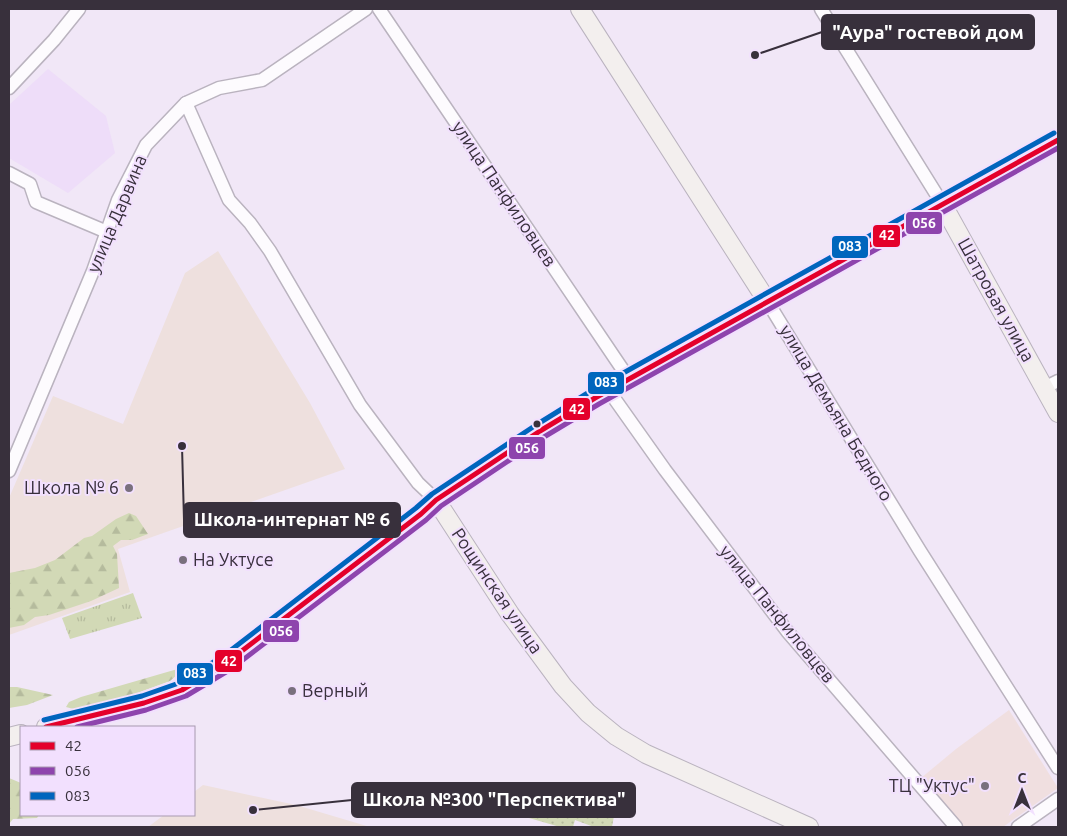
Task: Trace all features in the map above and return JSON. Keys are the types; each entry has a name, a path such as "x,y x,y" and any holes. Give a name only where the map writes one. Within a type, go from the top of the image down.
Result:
{"street":[{"path":"9,88 54,40 79,9"},
{"name":"улица Панфиловцев","path":"379,9 629,379"},
{"name":"улица Демьяна Бедного","path":"580,9 767,301 920,551 1058,768"},
{"name":"Шатровая улица","path":"821,9 943,205 1051,385 1058,413"},
{"name":"улица Дарвина","path":"9,471 89,280 118,200 146,144 186,103 219,88 262,80 362,10"},
{"name":"Рощинская улица","path":"186,103 229,200 250,223 270,251 360,405 418,483 436,500 510,614 563,686 588,713 616,736 646,754 809,827"},
{"path":"50,726 144,703 182,690 226,662 413,520 436,500 540,431 767,301 1058,140"},
{"path":"9,173 30,184 36,202 106,232"},
{"name":"улица Панфиловцев","path":"608,391 665,470 787,631 956,827"},
{"path":"1018,827 1058,799"}],"shaded area":[{"path":"48,69 106,116 115,153 68,193 9,158 9,105"},
{"path":"218,251 310,403 345,469 118,549 130,592 9,635 9,498 53,396 123,424 185,273"},
{"path":"1009,710 1058,788 1003,827 962,827 921,778 956,749"},
{"path":"203,785 296,805 370,827 148,827 163,816 195,816 195,791"}],"green space":[{"path":"129,513 136,516 148,534 132,540 121,540 113,546 117,554 119,588 91,601 49,615 35,617 24,625 9,628 9,573 35,568 55,560 84,538 92,536 116,519"},
{"path":"133,593 142,618 70,639 62,618"},
{"path":"185,668 170,681 129,696 77,710 66,707 69,702 81,697"},
{"path":"9,687 53,695 27,705 9,708"},
{"path":"9,778 20,783 20,816 38,816 37,818 13,819 9,824"},
{"path":"536,785 566,785 610,810 614,816 612,827 594,827 575,820 573,827 560,827 529,818"}],"transit line":[{"name":"083","path":"44,720 142,696 179,683 222,657 432,494 536,425 591,391 1054,133"},
{"name":"42","path":"50,726 144,703 182,690 226,663 421,514 436,500 540,431 595,398 1058,140"},
{"name":"056","path":"81,726 146,710 186,696 231,669 426,520 441,506 544,437 599,404 1058,148"}],"place":[{"name":"\"Аура\" гостевой дом","path":"755,55"},
{"name":"Школа-интернат № 6","path":"182,446"},
{"name":"Школа № 6","path":"129,488"},
{"name":"На Уктусе","path":"183,560"},
{"name":"Верный","path":"292,691"},
{"name":"ТЦ \"Уктус\"","path":"985,786"},
{"name":"Школа №300 \"Перспектива\"","path":"253,810"}]}
